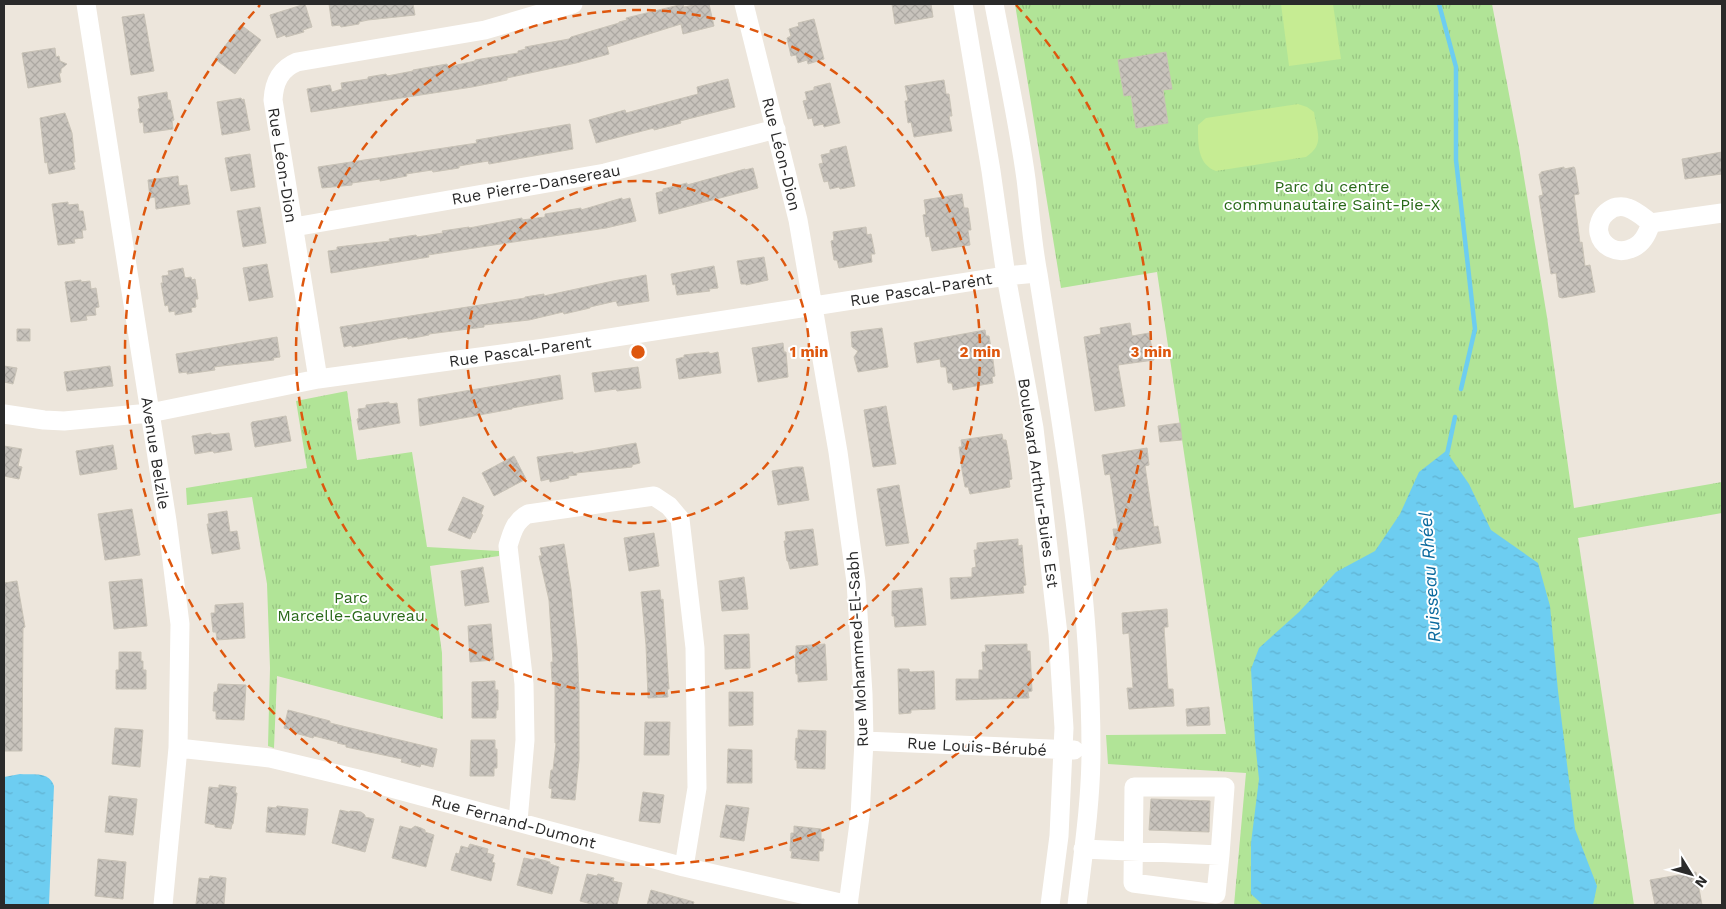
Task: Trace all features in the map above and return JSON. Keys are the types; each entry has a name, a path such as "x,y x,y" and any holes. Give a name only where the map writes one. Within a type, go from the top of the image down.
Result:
{"street":[{"name":"Avenue Belzile","path":"86,4 150,413 180,624 178,748 163,905"},
{"name":"Rue Léon-Dion","path":"318,379 273,100 274,86 278,77 284,70 297,62 486,30 572,4"},
{"name":"Rue Léon-Dion","path":"744,4 798,220 813,305"},
{"name":"Boulevard Arthur-Buies Est","path":"963,4 1006,276 1034,428 1058,634 1064,749 1059,836 1050,905"},
{"name":"Boulevard Arthur-Buies Est","path":"994,4 1026,177 1037,273 1064,434 1078,538 1087,631 1091,752 1077,905"},
{"name":"Rue Pierre-Dansereau","path":"294,227 605,173 776,129"},
{"path":"1650,224 1722,213"},
{"name":"Rue Pascal-Parent","path":"4,414 64,421 150,413 318,379 545,348 813,305 1037,273"},
{"name":"Rue Mohammed-El-Sabh","path":"813,305 838,452 856,582 863,694 864,741 860,816 848,905"},
{"path":"518,821 525,740 524,684 508,546 512,530 519,519 528,514 654,496 669,506 680,520 695,648 697,788 684,867"},
{"name":"Rue Louis-Bérubé","path":"864,741 1045,750 1064,749 1091,752"},
{"name":"Rue Fernand-Dumont","path":"178,748 270,758 518,821 684,867 848,905"},
{"path":"1134,787 1225,788 1220,855 1216,894 1133,883 1134,787"},
{"path":"1083,849 1220,855"}],"green space":[{"name":"Parc du centre communautaire Saint-Pie-X","path":"1015,4 1492,4 1519,147 1547,317 1574,508 1722,482 1722,513 1578,538 1634,905 1234,905 1246,773 1108,764 1106,735 1226,734 1157,272 1061,288"},
{"path":"1281,4 1333,4 1341,59 1289,66"},
{"path":"1298,104 1314,112 1318,132 1318,143 1306,157 1216,171 1210,168 1202,158 1199,146 1198,125 1206,118"},
{"name":"Parc Marcelle-Gauvreau","path":"347,391 357,460 412,452 427,547 499,551 499,556 430,566 442,653 443,719 277,676 274,748 268,746 270,668 267,584 252,497 187,505 186,488 307,468 296,401"}],"water":[{"path":"1446,451 1469,484 1491,530 1538,563 1550,606 1558,691 1575,829 1597,886 1593,905 1263,905 1251,894 1251,843 1259,779 1251,669 1259,648 1299,612 1336,572 1375,551 1400,514 1419,472"},
{"path":"20,774 45,776 52,781 54,786 49,905 4,905 4,777"}],"building":[{"path":"305,4 312,27 303,30 304,32 277,38 270,15"},
{"path":"329,4 413,4 415,15 368,20 359,22 359,24 341,27 340,25 332,26"},
{"path":"683,4 684,7 709,4 714,26 683,34 681,24 607,47 609,54 507,78 507,80 311,112 307,89 330,85 332,92 342,89 341,83 368,79 368,77 386,74 387,76 447,64 448,67 475,60 518,53 518,51 526,49 525,47 569,39 619,23 627,20 626,18"},
{"path":"892,4 931,4 933,17 895,24"},
{"path":"144,14 154,71 131,75 122,17"},
{"path":"814,19 824,59 808,64 807,60 798,63 796,55 791,56 787,38 791,36 789,29 799,26 798,23"},
{"path":"241,25 261,40 235,74 215,59"},
{"path":"55,48 56,57 59,56 60,61 67,64 59,73 61,82 28,88 22,53"},
{"path":"1166,52 1172,89 1163,90 1168,123 1136,128 1131,95 1124,96 1118,60"},
{"path":"728,79 735,107 680,121 681,123 654,130 654,128 596,143 589,120 625,110 626,113 698,94 697,87"},
{"path":"944,80 946,94 949,94 952,116 949,116 952,131 914,137 911,122 908,123 905,101 908,101 905,86"},
{"path":"830,83 840,123 824,127 823,124 814,126 812,118 808,119 803,101 807,100 805,92 814,90 814,87"},
{"path":"167,92 174,120 172,121 173,129 144,133 143,122 140,123 138,97"},
{"path":"241,98 242,100 244,99 250,130 222,135 217,102"},
{"path":"65,113 72,133 75,169 49,174 47,162 45,163 40,118"},
{"path":"570,124 573,149 489,164 488,161 459,166 459,168 406,174 407,176 380,181 380,179 352,183 352,185 322,188 318,167 477,143 476,140"},
{"path":"846,146 855,186 830,189 828,181 824,182 819,164 823,163 821,155 830,153 830,150"},
{"path":"1722,152 1722,174 1685,179 1682,159"},
{"path":"250,154 255,187 231,191 225,158"},
{"path":"1564,167 1564,169 1574,167 1575,169 1579,194 1574,195 1580,243 1582,242 1585,266 1590,265 1595,292 1562,298 1559,297 1556,273 1551,274 1539,196 1543,195 1539,174"},
{"path":"753,168 758,188 659,214 656,193 663,191 663,189 687,183 687,185"},
{"path":"178,176 179,186 187,185 190,204 156,209 155,197 150,198 148,180"},
{"path":"962,194 964,208 968,208 971,230 968,230 970,245 932,251 929,236 926,237 923,215 926,214 924,200"},
{"path":"622,198 622,200 630,198 636,221 606,228 428,255 429,257 331,273 328,251 337,250 337,247 390,241 389,239 416,235 417,237 443,233 442,231 522,218 522,220 545,217 545,214 581,208 581,210"},
{"path":"68,202 68,205 78,204 79,211 83,211 86,230 82,230 83,238 74,239 75,243 58,245 52,204"},
{"path":"260,207 266,243 243,247 237,211"},
{"path":"866,227 867,235 871,234 875,254 871,254 872,262 839,268 837,260 834,260 831,241 834,240 833,232"},
{"path":"764,257 768,280 746,285 741,284 737,261"},
{"path":"267,264 273,297 249,301 243,268"},
{"path":"714,266 718,288 709,289 710,291 677,295 671,274"},
{"path":"183,268 185,278 191,277 192,280 195,279 198,299 195,299 196,307 191,308 192,312 175,315 175,311 169,312 168,305 165,306 161,283 163,283 162,276 169,275 168,271"},
{"path":"646,275 649,301 618,306 616,301 564,314 563,312 529,320 484,325 484,327 429,334 408,339 407,337 344,347 340,327 544,294 544,296"},
{"path":"81,280 81,282 90,281 91,289 96,288 99,307 95,308 96,315 86,316 87,320 71,322 65,282"},
{"path":"1130,323 1132,336 1149,333 1154,360 1118,365 1125,406 1095,411 1084,337 1101,334 1100,328"},
{"path":"882,328 888,367 858,372 854,357 858,351 852,347 851,332"},
{"path":"17,329 30,329 30,341 17,341"},
{"path":"985,330 986,336 989,336 993,360 995,376 992,377 993,383 953,390 952,383 948,383 946,367 941,367 940,359 917,363 914,343"},
{"path":"277,337 280,357 273,358 274,360 214,367 215,370 187,374 187,372 179,373 176,354"},
{"path":"783,343 784,352 786,352 788,377 758,382 752,348"},
{"path":"709,352 709,354 718,352 721,373 679,379 676,359 684,357 684,355"},
{"path":"4,366 17,368 13,384 4,382"},
{"path":"110,366 113,386 67,391 64,372"},
{"path":"638,367 641,388 595,392 592,373"},
{"path":"560,375 563,399 420,426 418,399"},
{"path":"389,402 389,404 397,403 400,423 359,430 358,409 366,408 366,405"},
{"path":"886,406 896,464 873,467 864,410"},
{"path":"286,416 291,441 255,447 252,422"},
{"path":"1180,423 1182,440 1160,442 1158,426"},
{"path":"211,433 211,435 229,433 232,450 195,454 192,436"},
{"path":"1002,434 1003,440 1006,440 1009,456 1012,479 1009,480 1010,487 970,494 968,487 965,487 962,470 959,447 962,447 961,440"},
{"path":"636,443 640,463 632,465 632,467 576,473 577,475 568,476 569,478 550,482 549,479 541,481 537,457 573,452 573,454"},
{"path":"113,445 117,469 80,475 76,451"},
{"path":"4,446 22,449 18,466 22,467 19,479 4,476"},
{"path":"1147,448 1149,465 1145,466 1154,527 1158,526 1161,543 1116,550 1113,529 1118,529 1110,474 1105,475 1102,455"},
{"path":"514,456 526,479 494,496 482,473"},
{"path":"803,467 809,500 778,505 772,471"},
{"path":"899,485 909,543 886,546 877,489"},
{"path":"463,497 484,506 481,514 483,515 475,533 473,532 470,539 448,530"},
{"path":"132,509 140,555 105,560 98,514"},
{"path":"227,511 230,532 237,531 240,549 212,554 207,524 209,524 208,514"},
{"path":"813,529 818,565 790,569 784,541 786,541 785,532"},
{"path":"654,533 659,566 629,571 624,538"},
{"path":"1018,539 1018,546 1022,545 1026,585 1023,586 1024,593 951,599 950,578 972,577 972,568 976,567 974,550 977,550 977,543"},
{"path":"564,544 571,589 579,691 579,760 575,800 551,798 552,789 549,788 556,743 555,681 552,681 551,662 553,662 549,600 539,556 542,556 540,548"},
{"path":"483,567 489,602 465,606 461,571"},
{"path":"744,577 748,609 722,611 719,581"},
{"path":"142,579 147,626 114,629 109,582"},
{"path":"17,581 25,627 23,628 22,751 4,751 4,583"},
{"path":"922,588 926,625 895,627 894,616 892,616 892,591"},
{"path":"660,590 661,600 663,599 669,689 667,689 668,697 648,698 641,592"},
{"path":"243,603 245,638 217,640 216,632 213,632 211,613 215,613 215,605"},
{"path":"1167,609 1168,627 1164,627 1168,689 1173,689 1174,706 1129,709 1127,688 1133,688 1129,633 1123,634 1122,613"},
{"path":"491,624 494,660 470,662 468,626"},
{"path":"749,634 750,668 725,669 724,635"},
{"path":"825,644 827,680 798,682 798,674 796,674 796,646"},
{"path":"1027,644 1027,651 1030,651 1032,691 1028,692 1029,698 956,700 956,679 979,679 979,670 983,670 982,652 986,652 985,645"},
{"path":"119,652 141,652 143,670 146,670 146,689 116,689 116,670 119,670"},
{"path":"898,669 909,669 910,672 934,671 935,709 911,710 911,713 899,714"},
{"path":"495,681 495,690 498,690 496,718 472,718 472,682"},
{"path":"218,684 246,685 244,720 216,719 216,711 213,711 214,692 217,692"},
{"path":"729,692 753,692 753,725 729,726"},
{"path":"1209,707 1210,725 1187,726 1186,709"},
{"path":"288,710 330,721 330,723 437,749 433,767 421,764 420,767 401,762 402,759 346,747 346,745 338,742 314,736 313,738 295,733 295,731 284,728"},
{"path":"645,722 670,722 669,755 644,755"},
{"path":"115,728 143,730 140,767 112,764"},
{"path":"798,730 826,731 825,769 797,768 797,760 795,760"},
{"path":"471,740 495,740 497,768 494,768 494,776 470,776"},
{"path":"728,749 752,750 752,783 727,783"},
{"path":"219,785 236,787 235,793 237,793 231,829 215,827 215,825 205,823 209,787 219,788"},
{"path":"643,792 664,795 660,823 639,821"},
{"path":"109,796 137,799 133,835 105,832"},
{"path":"1151,799 1210,801 1209,832 1149,830"},
{"path":"726,805 749,808 744,841 720,837"},
{"path":"277,806 308,809 305,835 266,832 268,807 276,808"},
{"path":"340,810 361,812 365,817 374,819 365,852 332,843"},
{"path":"400,826 411,829 415,826 434,835 426,867 392,858"},
{"path":"794,826 821,829 821,839 824,839 823,851 819,851 819,861 791,858 791,833 794,833"},
{"path":"470,844 488,849 487,853 494,855 492,862 495,863 491,881 451,870 456,853 459,854 461,846 468,848"},
{"path":"524,858 534,860 535,858 550,862 550,864 559,867 552,894 517,885"},
{"path":"98,859 126,862 123,899 95,896"},
{"path":"1696,872 1702,905 1655,905 1650,880"},
{"path":"587,874 597,876 598,874 614,878 613,881 622,883 617,905 595,905 580,901"},
{"path":"210,876 226,878 224,905 196,904 199,878 209,879"},
{"path":"651,890 694,902 693,905 647,905"}],"waterway":[{"name":"Ruisseau Rhéel","path":"1439,4 1456,67 1456,160 1475,329 1461,389"},
{"name":"Ruisseau Rhéel","path":"1446,459 1455,417"}]}
